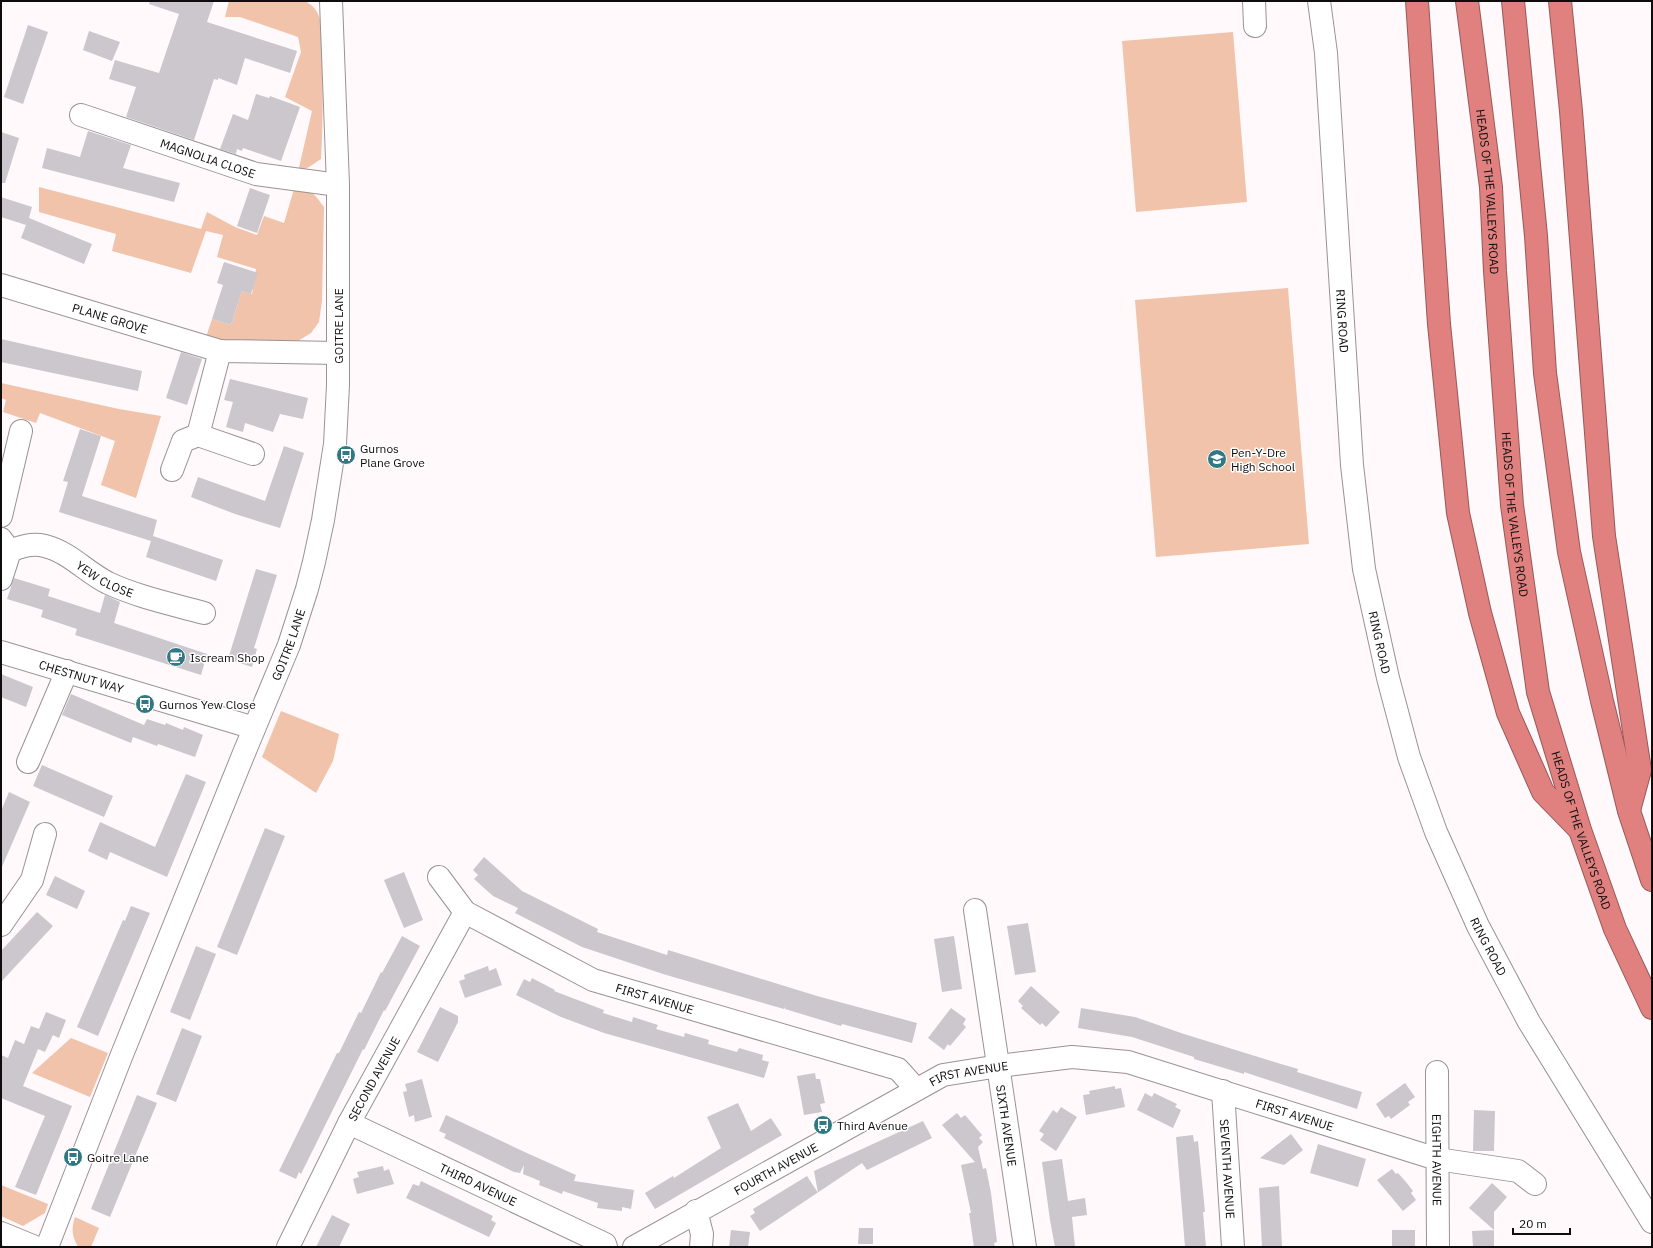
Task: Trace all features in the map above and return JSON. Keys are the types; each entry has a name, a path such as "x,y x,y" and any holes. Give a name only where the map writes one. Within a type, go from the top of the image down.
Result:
{"highway":[{"path":"1417,1 1439,324 1458,513 1480,614 1508,713 1543,792 1580,830"},
{"name":"HEADS OF THE VALLEYS ROAD","path":"1467,1 1491,187 1495,271 1512,505 1538,692 1580,830 1615,929 1652,1008"},
{"path":"1513,1 1536,236 1545,373 1569,552 1602,701 1629,811 1652,880"},
{"path":"1560,1 1571,111 1604,536 1640,770 1629,811"}],"street":[{"name":"GOITRE LANE","path":"47,1247 105,1098 289,645 307,589 317,548 335,444 338,385 338,185 331,1"},
{"path":"1254,1 1255,26"},
{"name":"RING ROAD","path":"1320,1 1326,53 1352,466 1363,562 1388,678 1409,757 1436,832 1478,926 1529,1022 1652,1222"},
{"name":"MAGNOLIA CLOSE","path":"81,115 256,174 338,185"},
{"name":"PLANE GROVE","path":"1,285 220,351 337,353"},
{"path":"198,435 220,351"},
{"path":"1,516 21,432"},
{"path":"172,470 183,441 198,435 253,454"},
{"name":"YEW CLOSE","path":"1,578 5,545 45,546 65,554 107,582 135,593 204,613"},
{"name":"CHESTNUT WAY","path":"1,652 254,728"},
{"path":"28,762 67,671"},
{"path":"1,925 32,880 45,834"},
{"name":"FIRST AVENUE","path":"439,877 465,912 593,980 898,1069 916,1089 943,1075 999,1066 1072,1057 1128,1062 1437,1159 1518,1171 1535,1184"},
{"name":"SIXTH AVENUE","path":"975,910 1025,1247"},
{"name":"SECOND AVENUE","path":"288,1247 349,1123 465,912"},
{"name":"EIGHTH AVENUE","path":"1437,1072 1438,1247"},
{"name":"FOURTH AVENUE","path":"634,1247 916,1089"},
{"name":"SEVENTH AVENUE","path":"1223,1091 1233,1247"},
{"name":"THIRD AVENUE","path":"349,1123 605,1244 606,1247"},
{"path":"696,1211 702,1234 701,1247"},
{"path":"1,1232 35,1247"}],"shaded area":[{"path":"229,1 303,1 313,6 319,16 322,36 323,108 321,159 298,172 312,111 285,97 301,52 298,37 240,17 225,17"},
{"path":"1233,32 1247,202 1136,212 1122,41"},
{"path":"39,187 201,229 207,212 235,227 257,235 264,216 284,223 294,189 308,191 315,195 324,207 322,301 319,322 311,333 298,341 219,342 206,337 212,319 231,325 242,291 252,294 256,269 217,257 223,235 206,231 191,273 112,251 116,234 39,212"},
{"path":"1288,288 1309,544 1156,557 1135,300"},
{"path":"1,383 119,409 161,416 136,498 101,485 115,441 40,413 36,423 3,412 6,400 1,398"},
{"path":"281,711 339,734 333,761 316,793 262,757"},
{"path":"71,1038 108,1053 90,1097 32,1073"},
{"path":"1,1185 48,1204 45,1213 23,1226 1,1216"},
{"path":"75,1217 99,1228 91,1247 78,1247 74,1239 73,1232"}],"building":[{"path":"150,1 214,1 207,22 297,51 290,73 245,58 237,85 218,78 218,80 214,79 194,140 126,117 136,87 109,79 115,60 159,73 179,14 149,4"},
{"path":"28,25 48,32 23,104 4,97"},
{"path":"89,31 120,42 112,61 83,50"},
{"path":"256,94 269,98 270,96 300,107 281,161 243,148 242,151 237,149 236,154 220,149 233,114 248,120"},
{"path":"88,131 131,145 123,168 180,183 174,202 42,168 47,148 80,157"},
{"path":"1,132 19,138 5,183 1,183"},
{"path":"250,188 270,195 257,233 237,226"},
{"path":"1,197 32,207 29,218 92,244 84,264 21,238 26,225 1,217"},
{"path":"224,262 258,273 251,294 242,291 231,325 212,319 223,285 217,283"},
{"path":"1,339 142,371 138,391 1,362"},
{"path":"181,352 202,359 187,405 166,398"},
{"path":"230,379 308,398 303,419 280,414 273,432 245,423 243,432 226,427 233,402 224,400"},
{"path":"80,429 101,436 82,496 157,520 153,536 223,560 216,581 146,557 151,541 59,512 68,482 63,481"},
{"path":"284,446 304,453 280,528 235,514 191,497 198,477 265,501"},
{"path":"256,569 277,575 254,648 257,649 252,667 228,659"},
{"path":"14,578 50,589 48,596 100,613 105,595 120,602 114,623 207,654 201,675 75,635 77,629 41,617 43,610 7,599"},
{"path":"1,674 33,687 26,707 1,697"},
{"path":"71,694 144,725 147,719 165,725 166,723 183,730 184,727 203,735 195,757 133,737 131,743 62,715"},
{"path":"42,765 113,796 104,817 33,786"},
{"path":"186,774 206,782 167,877 110,852 107,860 88,851 100,822 155,847"},
{"path":"9,792 30,802 1,869 1,811"},
{"path":"265,828 285,836 237,955 217,947"},
{"path":"484,857 522,891 598,929 597,932 667,955 668,950 817,996 917,1023 912,1043 842,1024 841,1026 785,1009 785,1007 784,1009 663,974 582,947 515,913 518,908 493,896 474,879 478,875 473,870"},
{"path":"404,872 423,920 404,928 384,880"},
{"path":"55,876 85,891 77,909 46,895"},
{"path":"131,906 150,913 98,1036 77,1027 123,920 125,921"},
{"path":"37,912 53,926 1,982 1,951"},
{"path":"1028,923 1036,972 1015,975 1007,926"},
{"path":"402,936 420,946 385,1011 384,1010 364,1050 363,1049 301,1174 299,1172 296,1179 279,1171 337,1053 339,1053 359,1012 361,1013 381,972 382,973"},
{"path":"954,936 962,989 942,992 934,939"},
{"path":"196,946 216,954 190,1020 170,1012"},
{"path":"488,966 489,971 496,968 502,985 465,998 459,981 465,979 464,975"},
{"path":"532,978 555,990 554,991 604,1010 603,1013 632,1022 633,1017 658,1025 656,1029 684,1037 685,1033 709,1040 708,1044 737,1052 739,1048 763,1055 762,1060 769,1062 764,1078 604,1033 561,1017 516,995 524,979 530,982"},
{"path":"1031,986 1060,1012 1046,1027 1042,1023 1040,1025 1021,1008 1023,1006 1018,1001"},
{"path":"440,1007 458,1016 458,1022 438,1062 417,1052"},
{"path":"951,1008 966,1019 963,1024 966,1027 950,1046 948,1044 944,1050 928,1038"},
{"path":"1081,1008 1135,1017 1184,1034 1298,1069 1297,1072 1362,1092 1357,1109 1244,1072 1244,1074 1194,1059 1194,1057 1132,1037 1078,1028"},
{"path":"46,1012 66,1020 59,1038 53,1035 45,1052 38,1049 23,1086 72,1106 36,1195 15,1187 45,1116 1,1098 1,1055 8,1058 15,1040 24,1044 31,1026 39,1029"},
{"path":"182,1028 202,1036 176,1102 156,1094"},
{"path":"815,1073 816,1079 820,1079 825,1103 820,1104 822,1112 804,1115 797,1076"},
{"path":"422,1079 432,1117 415,1122 414,1115 409,1117 403,1092 407,1091 405,1084"},
{"path":"1405,1083 1415,1097 1408,1102 1410,1105 1391,1119 1389,1116 1385,1118 1376,1104"},
{"path":"1115,1086 1115,1089 1121,1088 1125,1107 1086,1115 1083,1095 1090,1094 1089,1091"},
{"path":"1145,1093 1152,1097 1154,1093 1177,1104 1175,1107 1181,1110 1173,1128 1137,1110"},
{"path":"137,1095 157,1103 110,1217 91,1209"},
{"path":"738,1103 751,1131 771,1118 782,1135 655,1209 645,1193 673,1176 674,1178 721,1148 707,1117"},
{"path":"1061,1107 1077,1117 1056,1151 1040,1140 1044,1134 1039,1131 1053,1110 1057,1113"},
{"path":"1474,1110 1495,1111 1494,1151 1473,1151"},
{"path":"957,1113 961,1118 965,1115 982,1135 979,1138 983,1142 978,1147 983,1169 986,1168 991,1193 997,1242 994,1243 995,1247 974,1247 969,1213 971,1213 961,1165 975,1162 942,1125"},
{"path":"446,1115 576,1175 574,1181 634,1190 631,1209 622,1207 622,1211 597,1208 598,1203 563,1191 562,1194 539,1185 540,1181 523,1174 524,1165 520,1173 514,1172 444,1138 446,1134 439,1131"},
{"path":"923,1121 932,1138 867,1170 862,1163 818,1192 814,1171"},
{"path":"1291,1134 1303,1150 1284,1165 1260,1158"},
{"path":"1193,1135 1194,1142 1198,1141 1205,1212 1203,1212 1206,1247 1185,1247 1176,1137"},
{"path":"1318,1144 1366,1159 1358,1187 1310,1173"},
{"path":"1062,1159 1068,1201 1085,1198 1087,1215 1072,1217 1075,1247 1055,1247 1050,1220 1042,1162"},
{"path":"383,1166 384,1171 389,1169 394,1184 357,1194 353,1179 359,1177 357,1172"},
{"path":"1392,1169 1396,1174 1398,1173 1413,1191 1411,1193 1416,1200 1403,1211 1377,1180"},
{"path":"807,1176 818,1193 760,1231 750,1216 755,1213 753,1209"},
{"path":"421,1181 493,1216 491,1220 496,1223 489,1237 406,1198 413,1184 419,1186"},
{"path":"1492,1183 1507,1197 1494,1212 1494,1230 1469,1208"},
{"path":"1279,1186 1282,1247 1262,1247 1259,1188"},
{"path":"332,1215 350,1224 339,1247 316,1247"},
{"path":"859,1228 873,1228 873,1244 858,1244"},
{"path":"731,1230 750,1232 748,1247 729,1247"},
{"path":"1392,1230 1415,1230 1415,1247 1392,1247"},
{"path":"1494,1230 1494,1247 1473,1247 1472,1231"}],"place":[{"name":"Gurnos Plane Grove","path":"346,455"},
{"name":"Pen-Y-Dre High School","path":"1217,459"},
{"name":"Iscream Shop","path":"176,657"},
{"name":"Gurnos Yew Close","path":"145,704"},
{"name":"Third Avenue","path":"823,1125"},
{"name":"Goitre Lane","path":"73,1157"}]}
